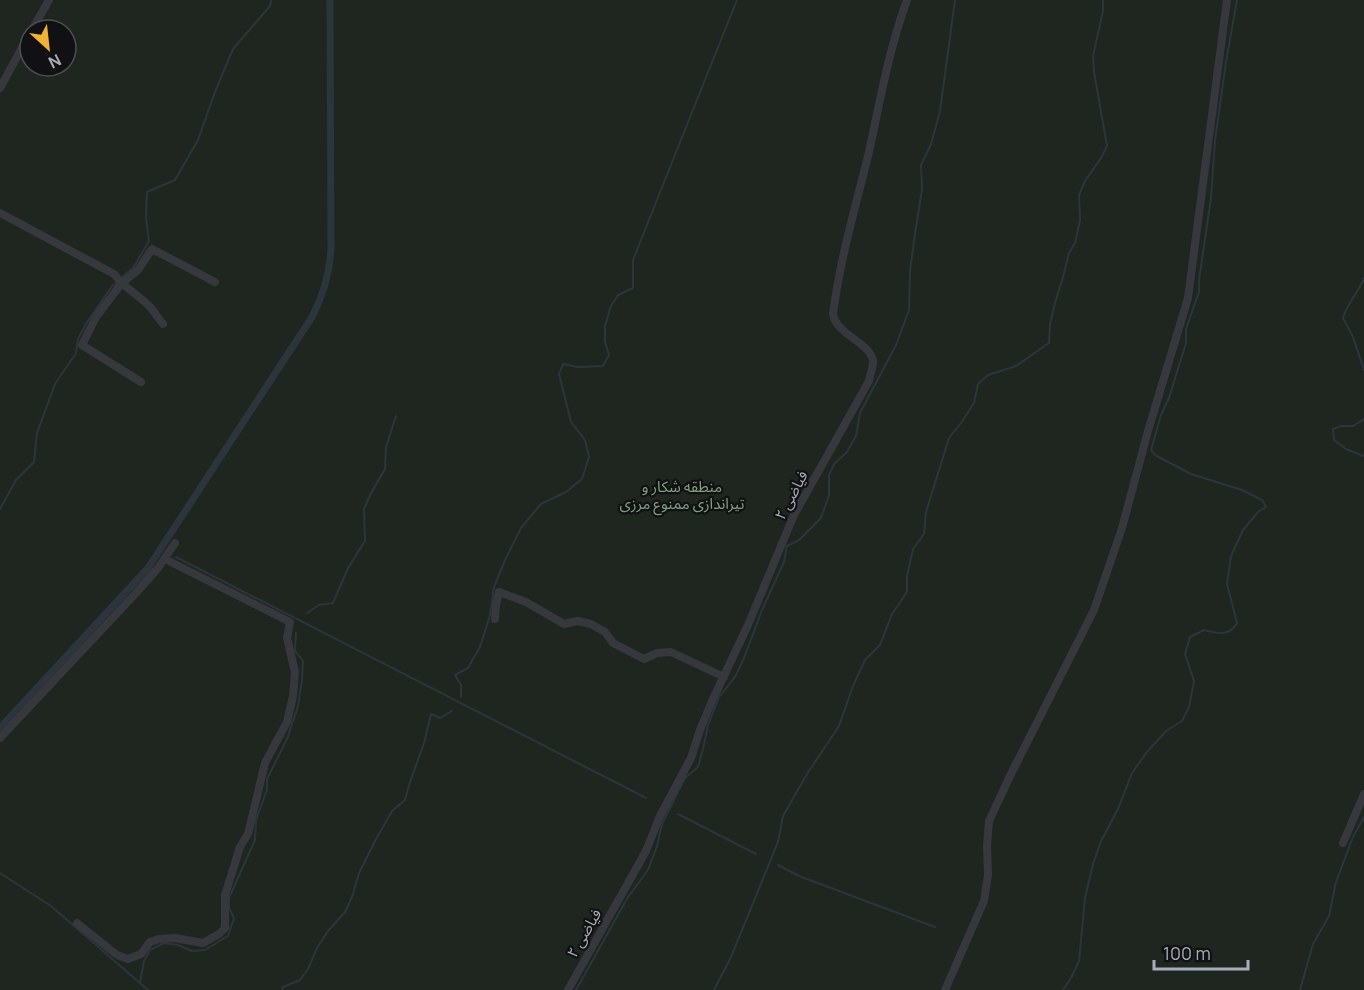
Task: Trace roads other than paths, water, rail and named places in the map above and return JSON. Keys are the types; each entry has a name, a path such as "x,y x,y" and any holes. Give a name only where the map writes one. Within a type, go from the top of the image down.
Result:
{"street":[{"path":"39,18 49,0"},
{"name":"فیاضی ۲","path":"568,990 646,850 660,816 691,758 700,730 748,625 794,515 869,381 873,361 867,349 837,325 833,314 886,69 896,29 907,0"},
{"path":"945,990 984,901 988,875 989,821 1094,610 1122,528 1188,298 1227,0"},
{"path":"0,88 18,55"},
{"path":"0,213 114,274 151,308 163,324"},
{"path":"141,382 82,345 96,317 119,281 138,270 152,249 215,282"},
{"path":"0,738 136,593 158,568 175,543"},
{"path":"77,923 117,955 128,959 141,954 150,942 159,939 175,938 203,943 219,934 225,927 225,895 240,848 248,834 263,770 287,722 293,696 295,672 287,638 290,622 165,559"},
{"path":"495,619 499,592 526,602 564,624 578,621 591,624 605,632 613,643 644,659 657,653 671,652 724,677"},
{"path":"1343,843 1364,794"}],"waterway":[{"path":"121,278 133,268 149,241 146,217 147,192 175,180 198,140 233,49 270,6 271,0"},
{"path":"0,728 148,568 312,317 328,275 331,247 330,0"},
{"path":"461,697 461,685 455,675 468,668 480,647 490,615 494,587 521,528 541,504 566,492 582,479 589,457 585,440 571,422 559,374 563,364 578,367 603,366 609,355 605,342 605,326 611,306 618,295 633,288 633,260 737,0"},
{"path":"576,990 628,897 648,870 662,824 685,778 698,767 708,725 719,697 735,677 744,658 762,610 784,562 787,546 799,540 821,518 829,495 829,475 834,464 847,452 856,436 860,413 896,345 909,310 910,271 922,189 921,165 931,144 940,111 955,0"},
{"path":"714,990 731,957 778,842 783,816 807,774 839,726 865,660 880,645 892,614 907,592 907,576 913,549 924,534 926,512 949,438 974,403 978,384 988,375 1016,366 1049,343 1050,324 1055,303 1069,253 1075,243 1080,220 1079,195 1107,146 1093,56 1103,11 1103,0"},
{"path":"1063,990 1079,961 1085,898 1101,841 1118,809 1132,773 1166,731 1182,721 1189,707 1194,681 1185,654 1190,637 1204,630 1226,632 1237,623 1227,584 1231,556 1243,530 1258,512 1266,507 1262,500 1242,490 1191,474 1155,455 1151,450 1186,343 1186,329 1199,292 1211,198 1215,141 1237,0"},
{"path":"1364,278 1343,318 1353,337 1364,370"},
{"path":"0,509 16,480 34,462 37,433 55,384 76,353 78,339 87,322 117,282"},
{"path":"307,613 319,605 333,603 348,568 365,541 364,509 385,469 386,447 396,416"},
{"path":"1364,419 1353,426 1333,429 1334,440 1346,449 1364,456"},
{"path":"176,557 646,798"},
{"path":"140,983 144,961 150,950 164,943 178,945 192,951 205,950 228,936 234,918 229,908 229,898 255,840 256,820 267,790 267,779 287,739 298,706 303,661 295,651 296,633"},
{"path":"282,990 283,987 300,980 328,931 345,912 359,873 375,841 392,811 405,800 431,714 440,718 452,711"},
{"path":"678,814 756,854"},
{"path":"1300,990 1313,944 1329,916 1336,882 1353,837 1364,817"},
{"path":"778,865 799,876 935,927"},
{"path":"0,873 51,906 148,990"}],"park label":[{"name":"منطقه شکار و تیراندازی ممنوع مرزی","path":"682,494"}]}
